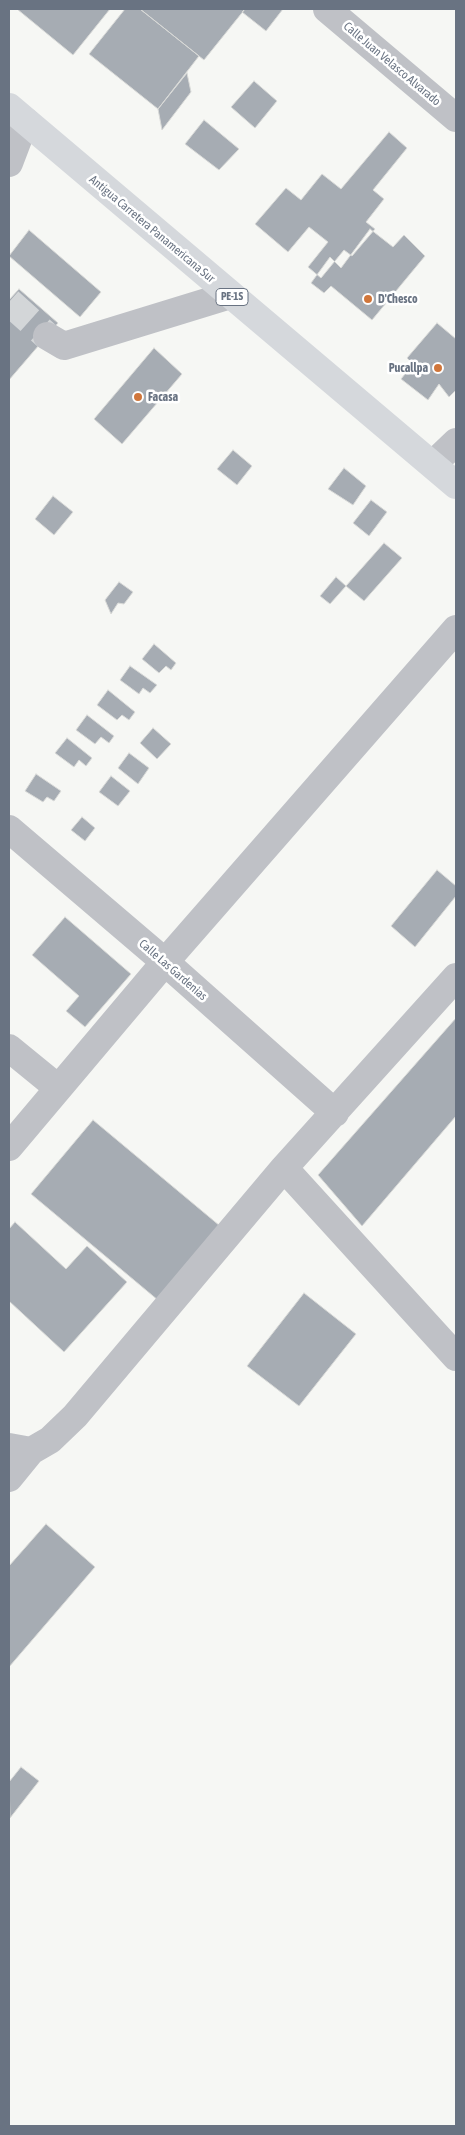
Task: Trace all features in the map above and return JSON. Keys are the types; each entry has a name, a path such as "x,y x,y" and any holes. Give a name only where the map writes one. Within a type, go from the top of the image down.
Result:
{"highway":[{"name":"Antigua Carretera Panamericana Sur","path":"17,114 456,485"}],"street":[{"name":"Calle Juan Velasco Alvarado","path":"327,9 456,118"},
{"path":"9,163 17,114"},
{"path":"47,336 64,346 230,295"},
{"path":"433,464 456,442"},
{"path":"9,1147 165,962 456,629"},
{"name":"Calle Las Gardenias","path":"9,829 165,962 335,1113"},
{"path":"9,1478 20,1449 50,1440 75,1416 284,1168 456,977"},
{"path":"9,1048 58,1088"},
{"path":"284,1168 456,1357"}],"building":[{"path":"17,9 110,9 73,55"},
{"path":"125,9 140,9 199,56 158,109 89,54"},
{"path":"140,9 245,9 204,60"},
{"path":"245,9 283,9 266,31 242,12"},
{"path":"187,73 191,92 162,130 158,109"},
{"path":"254,81 277,101 255,128 231,107"},
{"path":"204,120 239,149 219,170 185,144"},
{"path":"389,132 407,148 373,190 384,199 366,222 375,229 352,256 344,250 321,278 308,267 328,242 309,227 288,252 255,224 286,188 301,200 322,174 341,189"},
{"path":"370,229 393,247 404,235 425,256 372,320 331,286 324,293 311,283 330,257 341,268"},
{"path":"29,230 101,292 80,317 9,256"},
{"path":"19,289 58,323 9,380 9,300"},
{"path":"437,323 456,339 456,390 449,397 439,384 428,400 401,379 413,364 407,358"},
{"name":"Facasa","path":"154,348 182,374 122,444 94,419"},
{"path":"233,450 252,466 237,485 217,469"},
{"path":"344,468 366,486 353,505 328,489"},
{"path":"53,496 73,512 54,535 35,519"},
{"path":"371,500 387,512 369,536 353,523"},
{"path":"384,543 402,558 364,601 346,586"},
{"path":"336,577 346,586 330,604 320,596"},
{"path":"119,582 133,592 124,604 118,603 111,614 105,600"},
{"path":"154,644 176,663 171,670 166,666 159,673 142,659"},
{"path":"130,666 157,685 150,693 143,688 139,694 120,680"},
{"path":"108,690 135,712 129,720 122,715 117,720 97,705"},
{"path":"87,715 114,736 109,743 101,737 95,744 76,730"},
{"path":"153,728 171,744 157,759 140,743"},
{"path":"67,738 92,758 86,766 79,760 74,767 55,753"},
{"path":"129,753 149,768 138,784 118,768"},
{"path":"36,774 61,791 54,801 47,797 43,802 25,791"},
{"path":"111,776 130,791 118,806 99,792"},
{"path":"82,817 95,828 85,841 71,830"},
{"path":"437,870 456,886 456,896 415,947 391,926"},
{"path":"65,917 131,974 85,1027 66,1011 79,996 32,955"},
{"path":"456,1018 456,1116 362,1226 318,1175"},
{"path":"93,1120 226,1231 165,1306 31,1194"},
{"path":"15,1222 66,1269 87,1246 127,1282 64,1352 9,1301 9,1229"},
{"path":"304,1293 356,1334 299,1406 247,1366"},
{"path":"46,1524 95,1567 9,1667 9,1566"},
{"path":"21,1767 39,1781 10,1818 9,1782"}],"tunnel":[{"path":"9,302 47,336"}],"place":[{"name":"D'Chesco","path":"368,299"},
{"name":"Pucallpa","path":"438,368"},
{"name":"Facasa","path":"138,397"}]}
